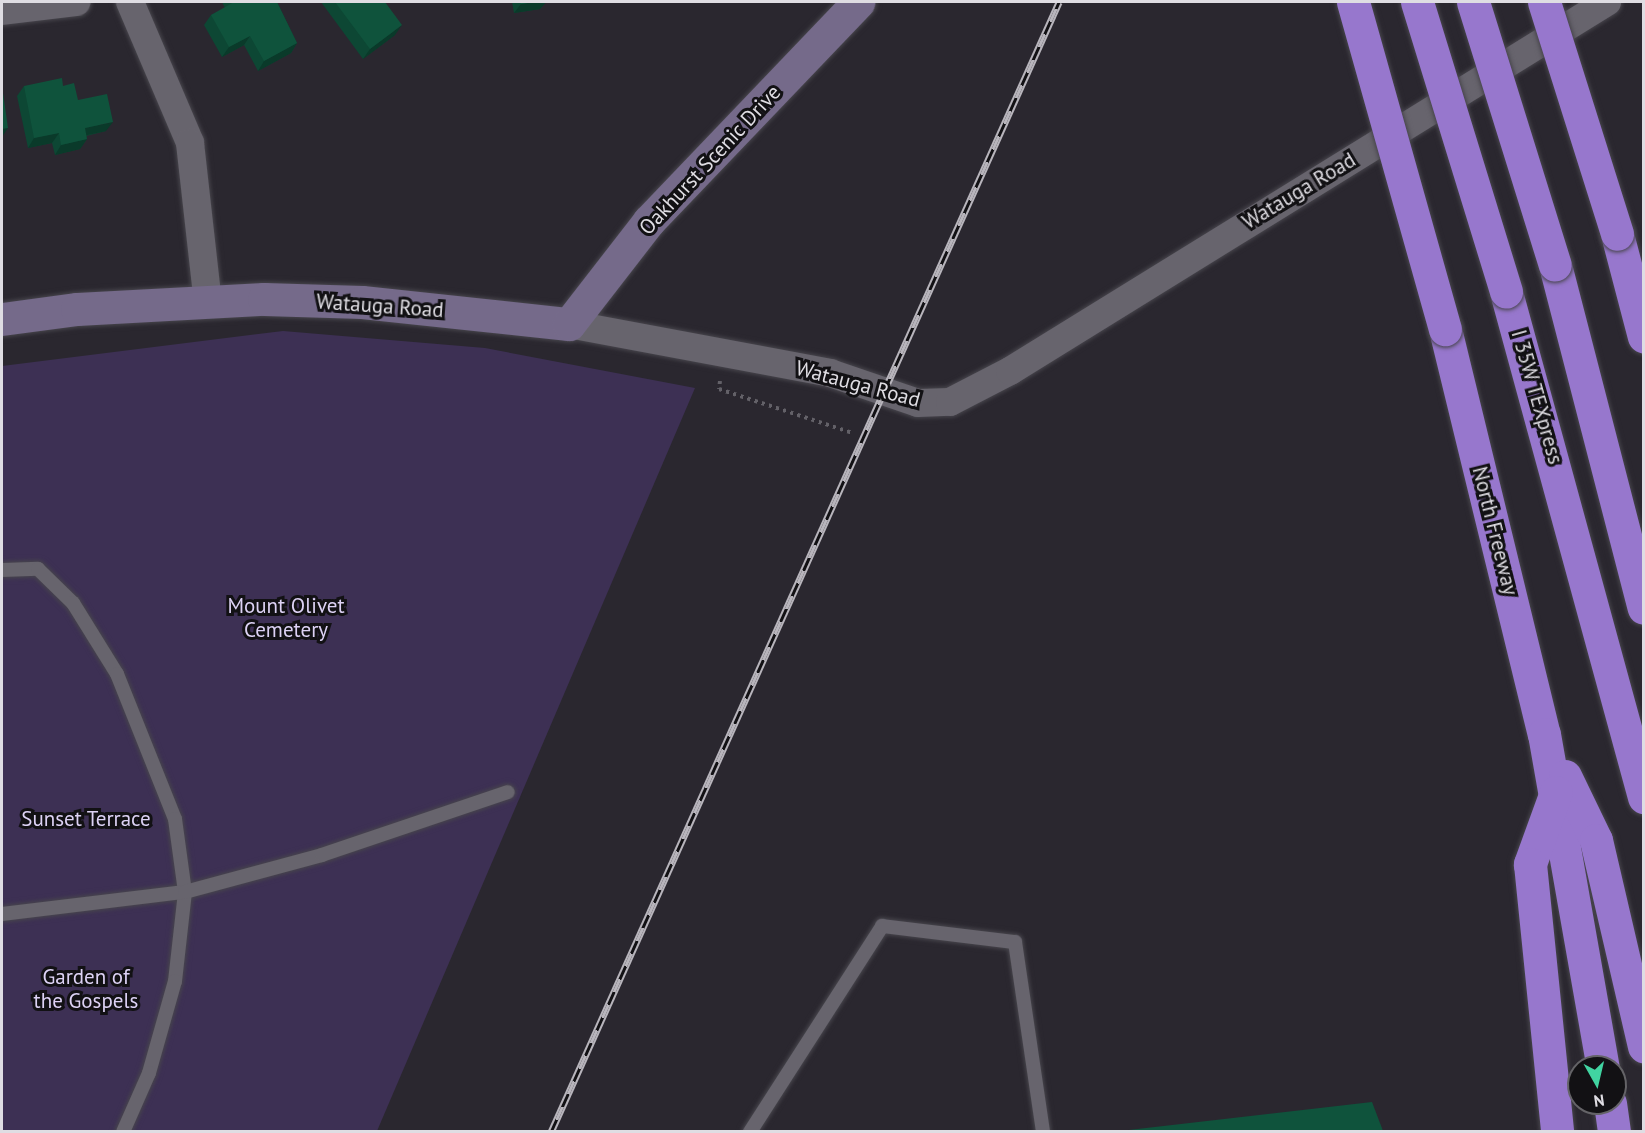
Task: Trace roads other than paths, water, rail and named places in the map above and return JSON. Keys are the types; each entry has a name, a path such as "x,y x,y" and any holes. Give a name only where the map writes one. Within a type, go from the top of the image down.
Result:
{"highway":[{"name":"North Freeway","path":"1353,2 1445,329 1544,734 1556,791 1601,1055"},
{"name":"I 35W TEXpress","path":"1417,2 1506,292 1644,797"},
{"path":"1473,2 1554,266 1644,608"},
{"path":"1544,2 1617,234 1644,337"},
{"path":"1617,234 1644,304"},
{"path":"1544,734 1596,840 1644,1046"},
{"path":"1556,791 1530,864 1557,1131"},
{"path":"1612,1115 1614,1131"}],"street":[{"path":"2,11 76,2"},
{"path":"130,2 190,143 208,303"},
{"name":"Oakhurst Scenic Drive","path":"569,324 649,221 858,2"},
{"name":"Watauga Road","path":"2,319 77,309 264,299 362,302 569,324 726,351 830,373 918,403 950,402 1010,371 1607,2"}],"lane":[{"path":"2,570 38,569 73,603 117,674 176,819 185,892 175,981 149,1073 123,1131"},
{"path":"2,914 185,892 322,855 508,792"},
{"path":"750,1131 882,926 1015,942 1043,1131"}],"railway":[{"path":"551,1132 1059,2"}],"park label":[{"name":"Mount Olivet Cemetery","path":"286,618"},
{"name":"Sunset Terrace","path":"86,819"},
{"name":"Garden of the Gospels","path":"86,989"}]}
